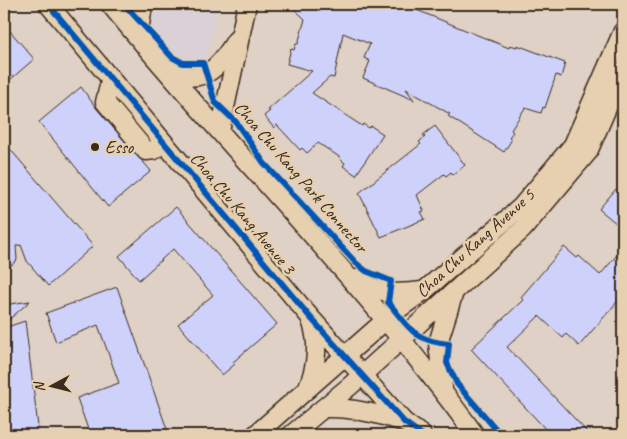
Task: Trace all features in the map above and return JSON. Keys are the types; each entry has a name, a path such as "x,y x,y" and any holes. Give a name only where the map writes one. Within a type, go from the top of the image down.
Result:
{"street":[{"name":"Choa Chu Kang Avenue 3","path":"48,4 310,317 404,422 422,435"},
{"name":"Choa Chu Kang Avenue 3","path":"110,4 285,207 338,263 444,392 474,435"},
{"path":"137,4 142,12 138,37"},
{"path":"220,131 247,4"},
{"path":"164,68 176,74 188,76 207,74 218,66 243,29"},
{"name":"Choa Chu Kang Avenue 5","path":"255,435 386,320 425,290 521,207 573,145 623,31"},
{"name":"Choa Chu Kang Avenue 5","path":"291,435 455,292 523,229 588,152 623,71"},
{"path":"494,231 507,245"},
{"path":"338,263 364,286 388,293 400,294 425,290"},
{"path":"444,392 438,343 455,292"},
{"path":"306,392 316,369 317,336 310,317"},
{"path":"324,408 344,407 376,412 404,422"}],"shaded area":[{"path":"137,4 220,4 206,57 182,64"}],"building":[{"path":"289,4 402,4 509,48 510,45 517,47 517,45 565,63 561,77 556,75 545,108 543,107 541,113 525,108 511,130 513,132 509,137 512,139 504,152 448,116 450,114 406,89 414,100 363,78 370,61 364,58 370,44 343,33 334,78 330,77 312,93 362,126 363,124 369,128 371,126 383,134 356,175 343,166 345,163 341,158 318,143 307,153 302,148 300,150 277,125 274,128 264,116 270,111 268,110 312,71 287,64 291,49 294,50 296,44 298,44 305,19"},
{"path":"4,24 34,59 4,85"},
{"name":"Esso","path":"81,87 97,109 151,171 108,207 39,122"},
{"path":"435,126 465,165 453,175 451,172 446,176 444,174 417,195 424,211 421,212 425,219 381,237 359,193 421,144 419,142 425,137 423,135"},
{"path":"4,142 93,246 48,286 27,261 21,245 16,246 17,260 4,272"},
{"path":"616,189 623,195 623,229 599,209"},
{"path":"176,207 277,324 233,362 235,364 222,375 178,324 213,295 173,249 139,280 119,256"},
{"path":"564,247 577,258 579,256 600,275 623,248 623,295 579,346 566,334 563,338 539,316 507,347 590,435 551,435 471,349 523,300 521,297"},
{"path":"117,287 169,435 90,435 77,398 119,383 98,325 56,342 46,313"},
{"path":"30,301 4,324 4,305"},
{"path":"25,321 39,435 4,435 4,418 7,418 4,388 4,328"}],"cycle path":[{"path":"48,4 310,317 404,422 422,435"},
{"name":"Choa Chu Kang Park Connector","path":"124,4 172,57 183,63 203,63 215,102 236,122 264,163 356,263 366,271 391,281 388,302 407,325 419,336 427,340 449,344 447,363 457,384 501,435"}],"place":[{"name":"Esso","path":"95,147"}]}
